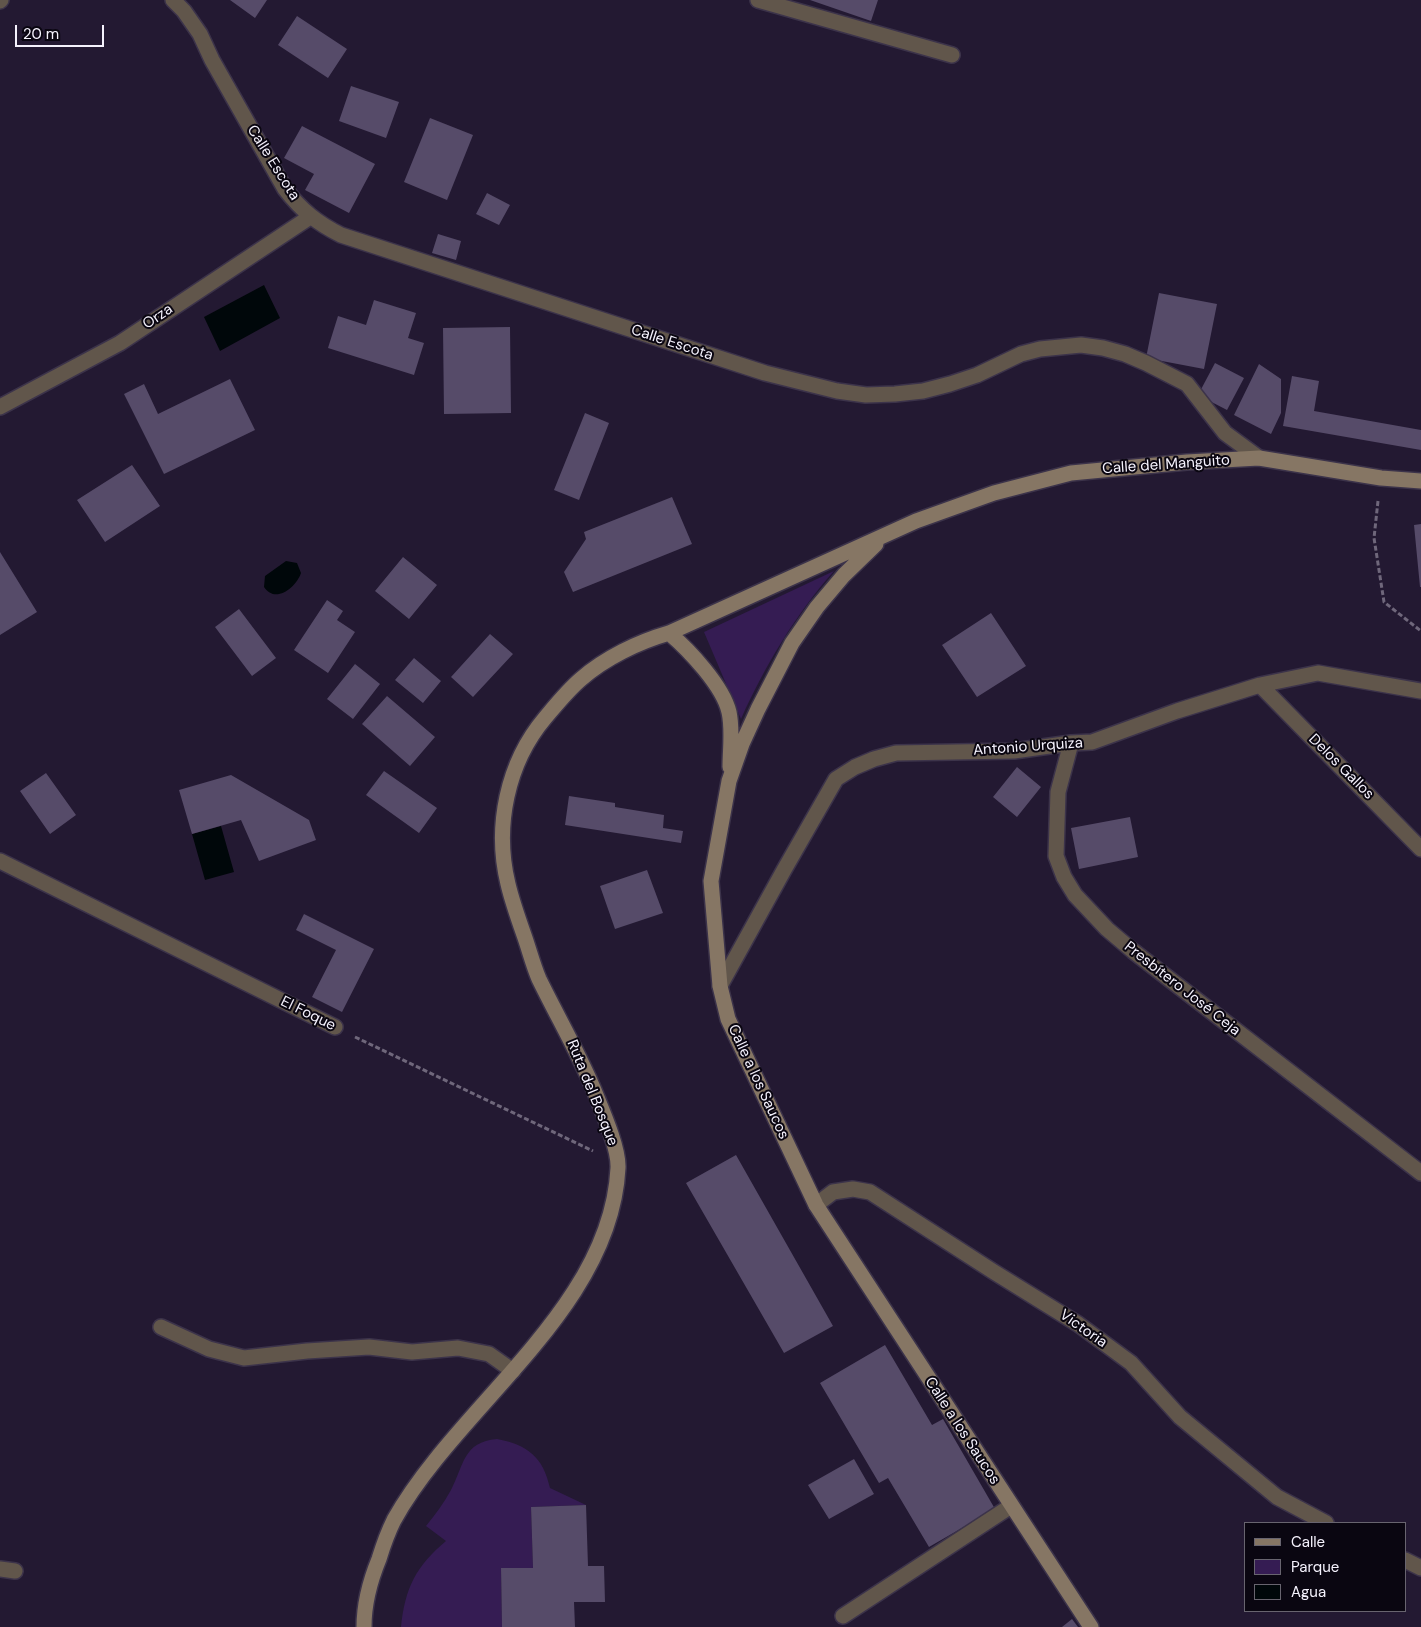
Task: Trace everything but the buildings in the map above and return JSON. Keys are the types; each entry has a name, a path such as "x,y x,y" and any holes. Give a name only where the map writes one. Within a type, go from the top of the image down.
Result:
{"main road":[{"name":"Calle del Manguito","path":"916,521 994,493 1071,473 1187,462 1259,458 1381,478 1421,481"},
{"name":"Ruta del Bosque","path":"364,1627 364,1614 370,1581 393,1522 425,1473 513,1371 565,1304 597,1250 607,1225 617,1188 618,1163 599,1103 575,1048 538,976 507,882 503,852 503,821 508,790 516,763 523,748 539,725 580,679 600,665 652,638 669,633 916,521"},
{"name":"Calle a los Saucos","path":"916,521 873,545 817,607 792,643 775,674 742,744 729,781 712,881 720,986 728,1019 816,1205 1091,1627"},
{"path":"669,633 686,647 700,663 724,699 729,712 731,731 729,781"}],"street":[{"name":"Calle Escota","path":"173,0 200,34 212,60 285,189 310,217 340,234 765,374 837,392 866,395 923,391 977,375 1021,354 1040,348 1081,345 1103,348 1125,354 1187,384 1225,433 1259,458"},
{"path":"758,0 952,55"},
{"name":"Orza","path":"0,407 120,343 310,217"},
{"name":"Antonio Urquiza","path":"720,986 836,780 854,767 896,753 1014,751 1092,742 1177,711 1260,685 1318,673 1421,691"},
{"name":"Delos Gallos","path":"1260,685 1421,849"},
{"name":"Presbítero José Ceja","path":"1071,743 1058,792 1056,856 1064,876 1075,895 1107,929 1133,951 1421,1173"},
{"name":"El Foque","path":"0,861 335,1027"},
{"name":"Victoria","path":"816,1205 833,1192 853,1189 870,1192 1078,1324 1130,1363 1180,1417 1277,1497 1324,1522"},
{"path":"161,1327 209,1349 244,1358 369,1347 412,1352 458,1348 489,1354 513,1371"},
{"path":"843,1616 1011,1506"},
{"path":"1406,1560 1421,1568"}],"path":[{"path":"1381,478 1374,538 1384,602 1421,631"},
{"name":"El Foque","path":"335,1027 618,1163"}],"green space":[{"path":"834,571 806,605 782,642 760,680 741,719 704,632"},
{"path":"497,1439 526,1449 538,1460 543,1468 550,1488 586,1505 531,1507 533,1568 501,1568 502,1627 401,1627 409,1589 414,1579 427,1560 446,1541 426,1526 448,1495 466,1456 477,1445"}],"water":[{"path":"264,285 280,318 220,351 204,317"},
{"path":"286,561 297,563 301,573 298,579 285,592 274,594 269,592 264,587 265,576"},
{"path":"221,826 234,872 205,880 192,834"}]}
